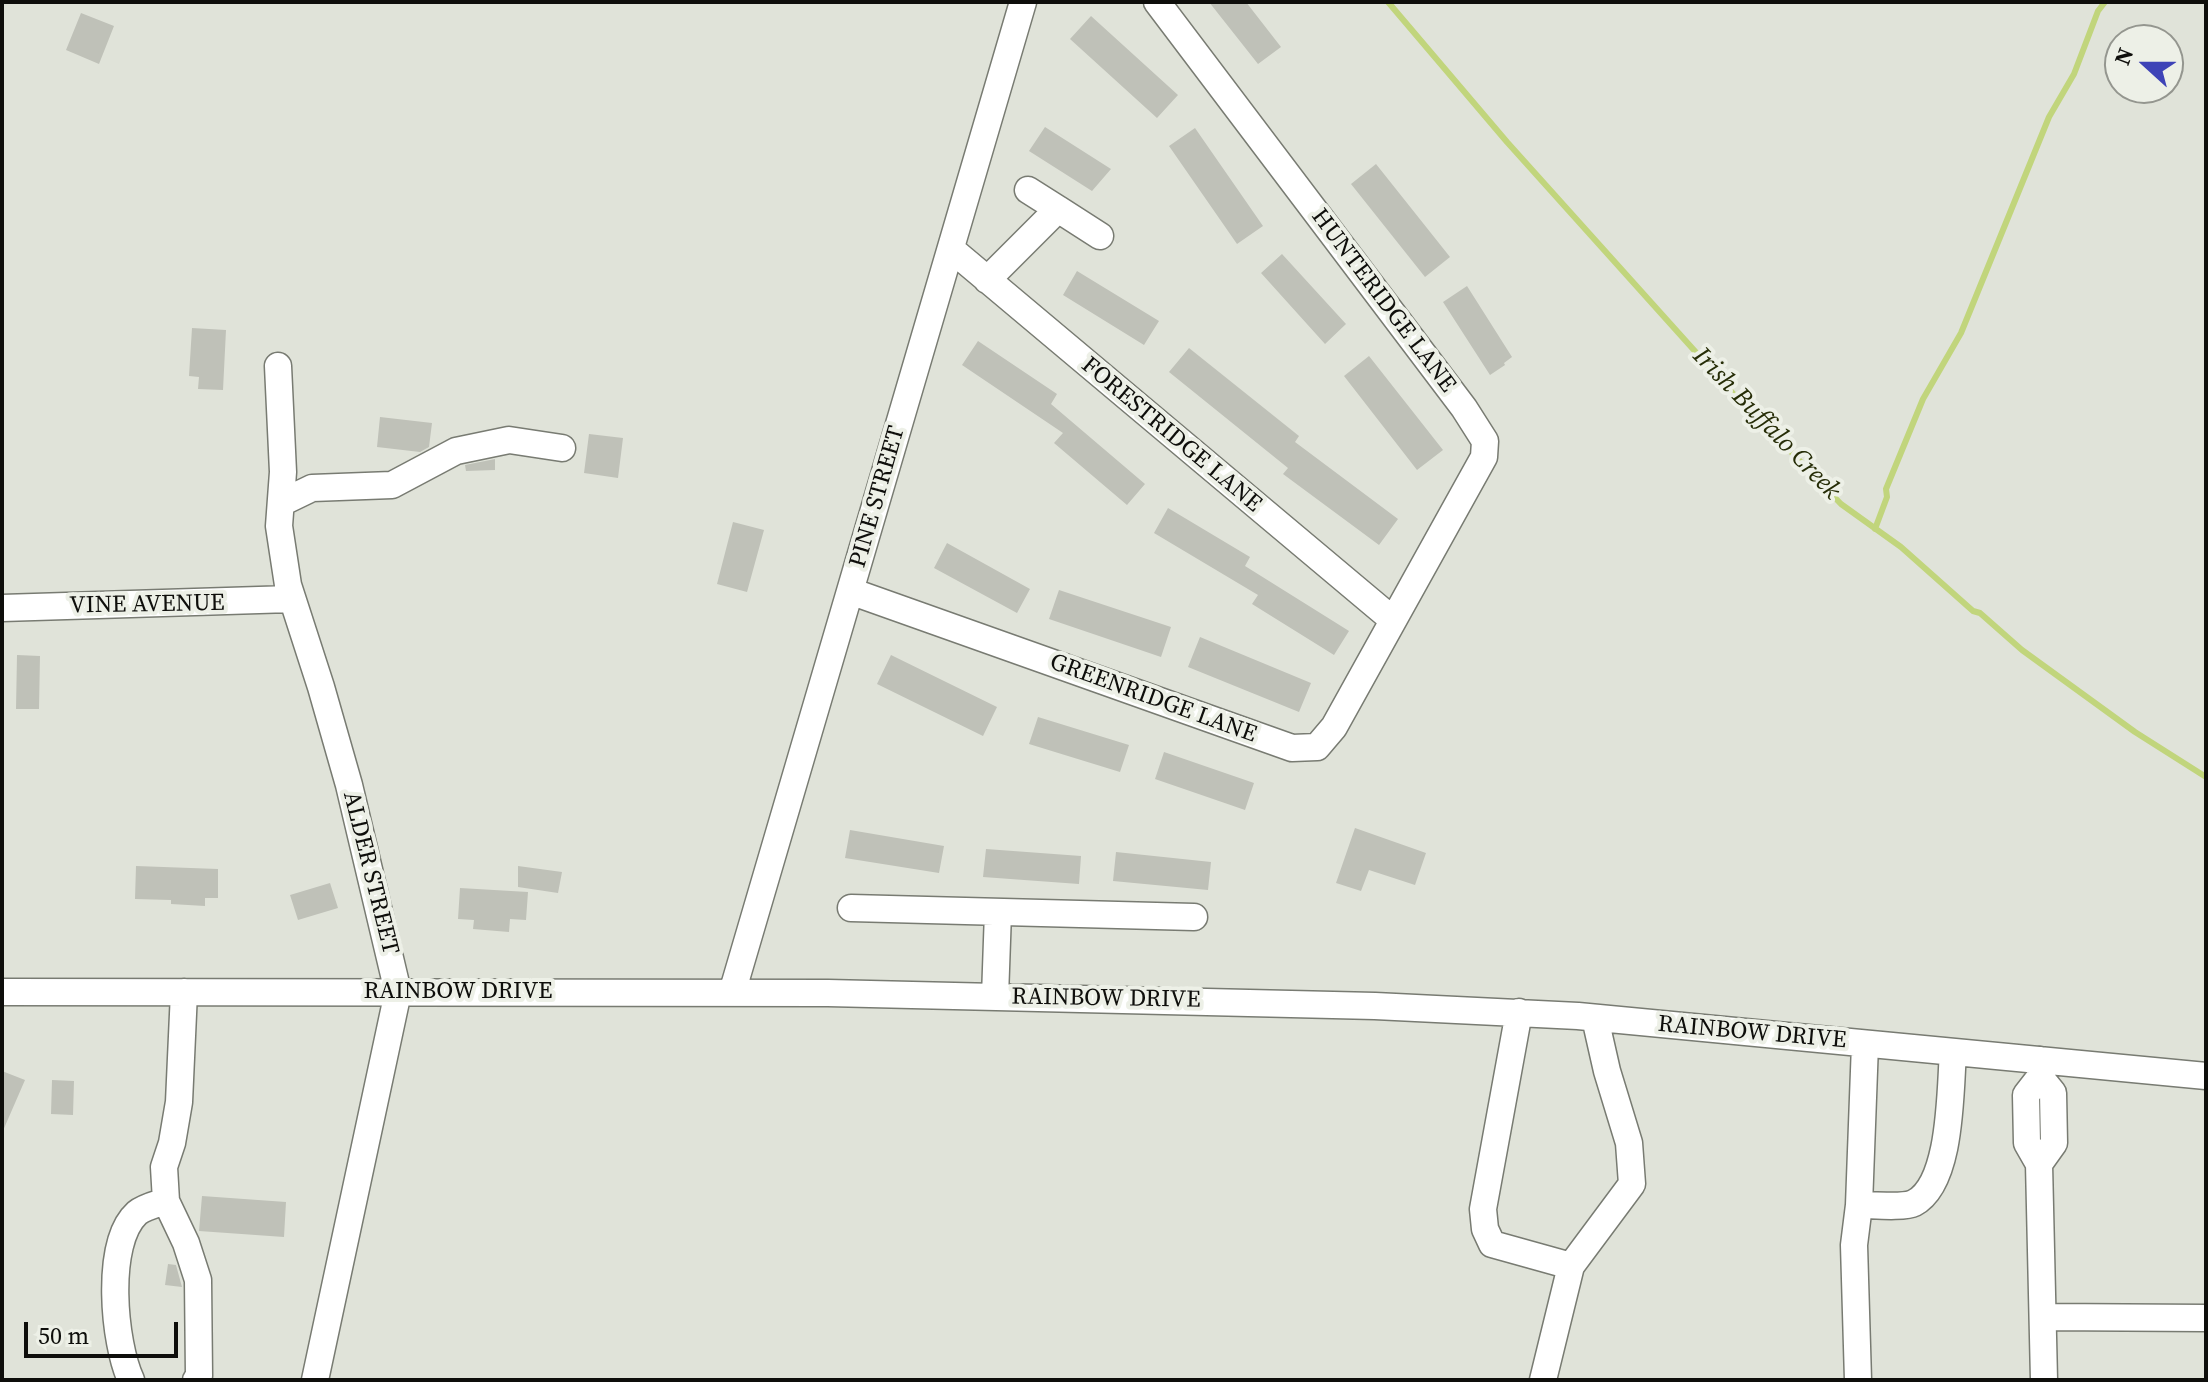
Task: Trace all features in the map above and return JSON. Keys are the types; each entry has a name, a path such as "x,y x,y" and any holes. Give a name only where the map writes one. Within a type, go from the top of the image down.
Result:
{"street":[{"name":"PINE STREET","path":"732,993 1023,2"},
{"name":"HUNTERIDGE LANE","path":"1157,2 1464,408 1485,441 1484,457 1393,620"},
{"path":"1028,190 1100,236"},
{"path":"987,280 1058,209"},
{"name":"FORESTRIDGE LANE","path":"951,249 1393,620"},
{"name":"ALDER STREET","path":"278,366 283,472 279,526 291,599 321,687 349,785 398,992 315,1380"},
{"path":"281,503 312,488 392,485 456,451 509,440 562,448"},
{"name":"GREENRIDGE LANE","path":"850,591 1292,748 1317,747 1334,727 1393,620"},
{"name":"VINE AVENUE","path":"2,608 291,599"},
{"path":"851,908 1194,917"},
{"path":"995,997 998,912"},
{"name":"RAINBOW DRIVE","path":"2,992 732,993 1362,1005 1595,1018 1953,1052 2040,1068 2206,1076"},
{"path":"184,992 179,1102 164,1167 166,1201 186,1243 198,1280 200,1379"},
{"path":"1519,1012 1483,1209 1485,1229 1492,1244 1571,1266"},
{"path":"1543,1380 1571,1266 1632,1184 1629,1143 1595,1018"},
{"path":"1858,1380 1854,1245 1859,1205 1865,1044"},
{"path":"1859,1205 1912,1204 1928,1192 1937,1176 1947,1125 1953,1052"},
{"path":"2040,1068 2053,1093 2054,1143 2039,1164 2044,1380"},
{"path":"131,1380 123,1363 116,1271 125,1230 138,1212 166,1201"},
{"path":"2044,1317 2206,1318"}],"building":[{"path":"1209,2 1246,2 1281,47 1258,64"},
{"path":"81,13 114,26 99,64 66,50"},
{"path":"1091,16 1178,95 1157,118 1070,39"},
{"path":"1045,127 1111,169 1092,191 1029,151"},
{"path":"1195,128 1263,226 1237,244 1169,146"},
{"path":"1376,164 1450,257 1425,277 1351,184"},
{"path":"1282,254 1346,324 1325,344 1261,273"},
{"path":"1077,271 1159,321 1144,345 1063,295"},
{"path":"1467,286 1512,357 1490,375 1443,302"},
{"path":"192,328 226,330 223,390 198,389 199,377 189,376"},
{"path":"978,341 1057,394 1051,404 1145,484 1127,505 1054,443 1063,433 962,365"},
{"path":"1189,348 1299,436 1295,442 1398,519 1379,545 1283,474 1288,468 1169,372"},
{"path":"1369,356 1443,450 1417,470 1344,376"},
{"path":"380,417 432,423 429,447 420,452 377,447"},
{"path":"589,434 623,438 618,478 584,473"},
{"path":"495,459 495,470 466,471 465,465"},
{"path":"1168,508 1250,557 1245,566 1349,631 1334,655 1252,604 1258,595 1154,533"},
{"path":"733,522 764,530 747,592 717,584"},
{"path":"947,543 1030,589 1017,613 934,568"},
{"path":"1059,590 1171,627 1161,657 1049,619"},
{"path":"1200,637 1311,683 1299,712 1188,667"},
{"path":"17,655 40,656 39,709 16,709"},
{"path":"891,655 997,707 983,736 877,684"},
{"path":"1038,717 1129,745 1120,772 1029,744"},
{"path":"1164,752 1254,783 1245,810 1155,779"},
{"path":"1355,828 1426,853 1415,885 1369,870 1361,891 1336,883"},
{"path":"850,830 944,846 939,873 845,858"},
{"path":"986,849 1081,856 1079,884 983,877"},
{"path":"1116,852 1211,862 1208,890 1113,881"},
{"path":"136,866 218,869 218,898 205,898 205,906 171,904 171,900 135,899"},
{"path":"518,866 562,872 558,893 518,887"},
{"path":"330,883 338,908 298,920 290,895"},
{"path":"460,888 528,892 526,920 510,919 509,932 473,929 474,920 458,919"},
{"path":"2,1071 25,1080 2,1133"},
{"path":"52,1080 74,1081 73,1115 51,1114"},
{"path":"202,1196 286,1202 284,1237 199,1231"},
{"path":"168,1264 176,1265 182,1287 165,1285"}],"waterway":[{"name":"Irish Buffalo Creek","path":"1388,2 1507,142 1755,418 1841,504 1901,547 2022,650 2135,732 2206,777"},
{"path":"1875,529 1887,497 1886,489 1923,399 1961,333 2049,117 2074,74 2098,11 2105,2"}]}
